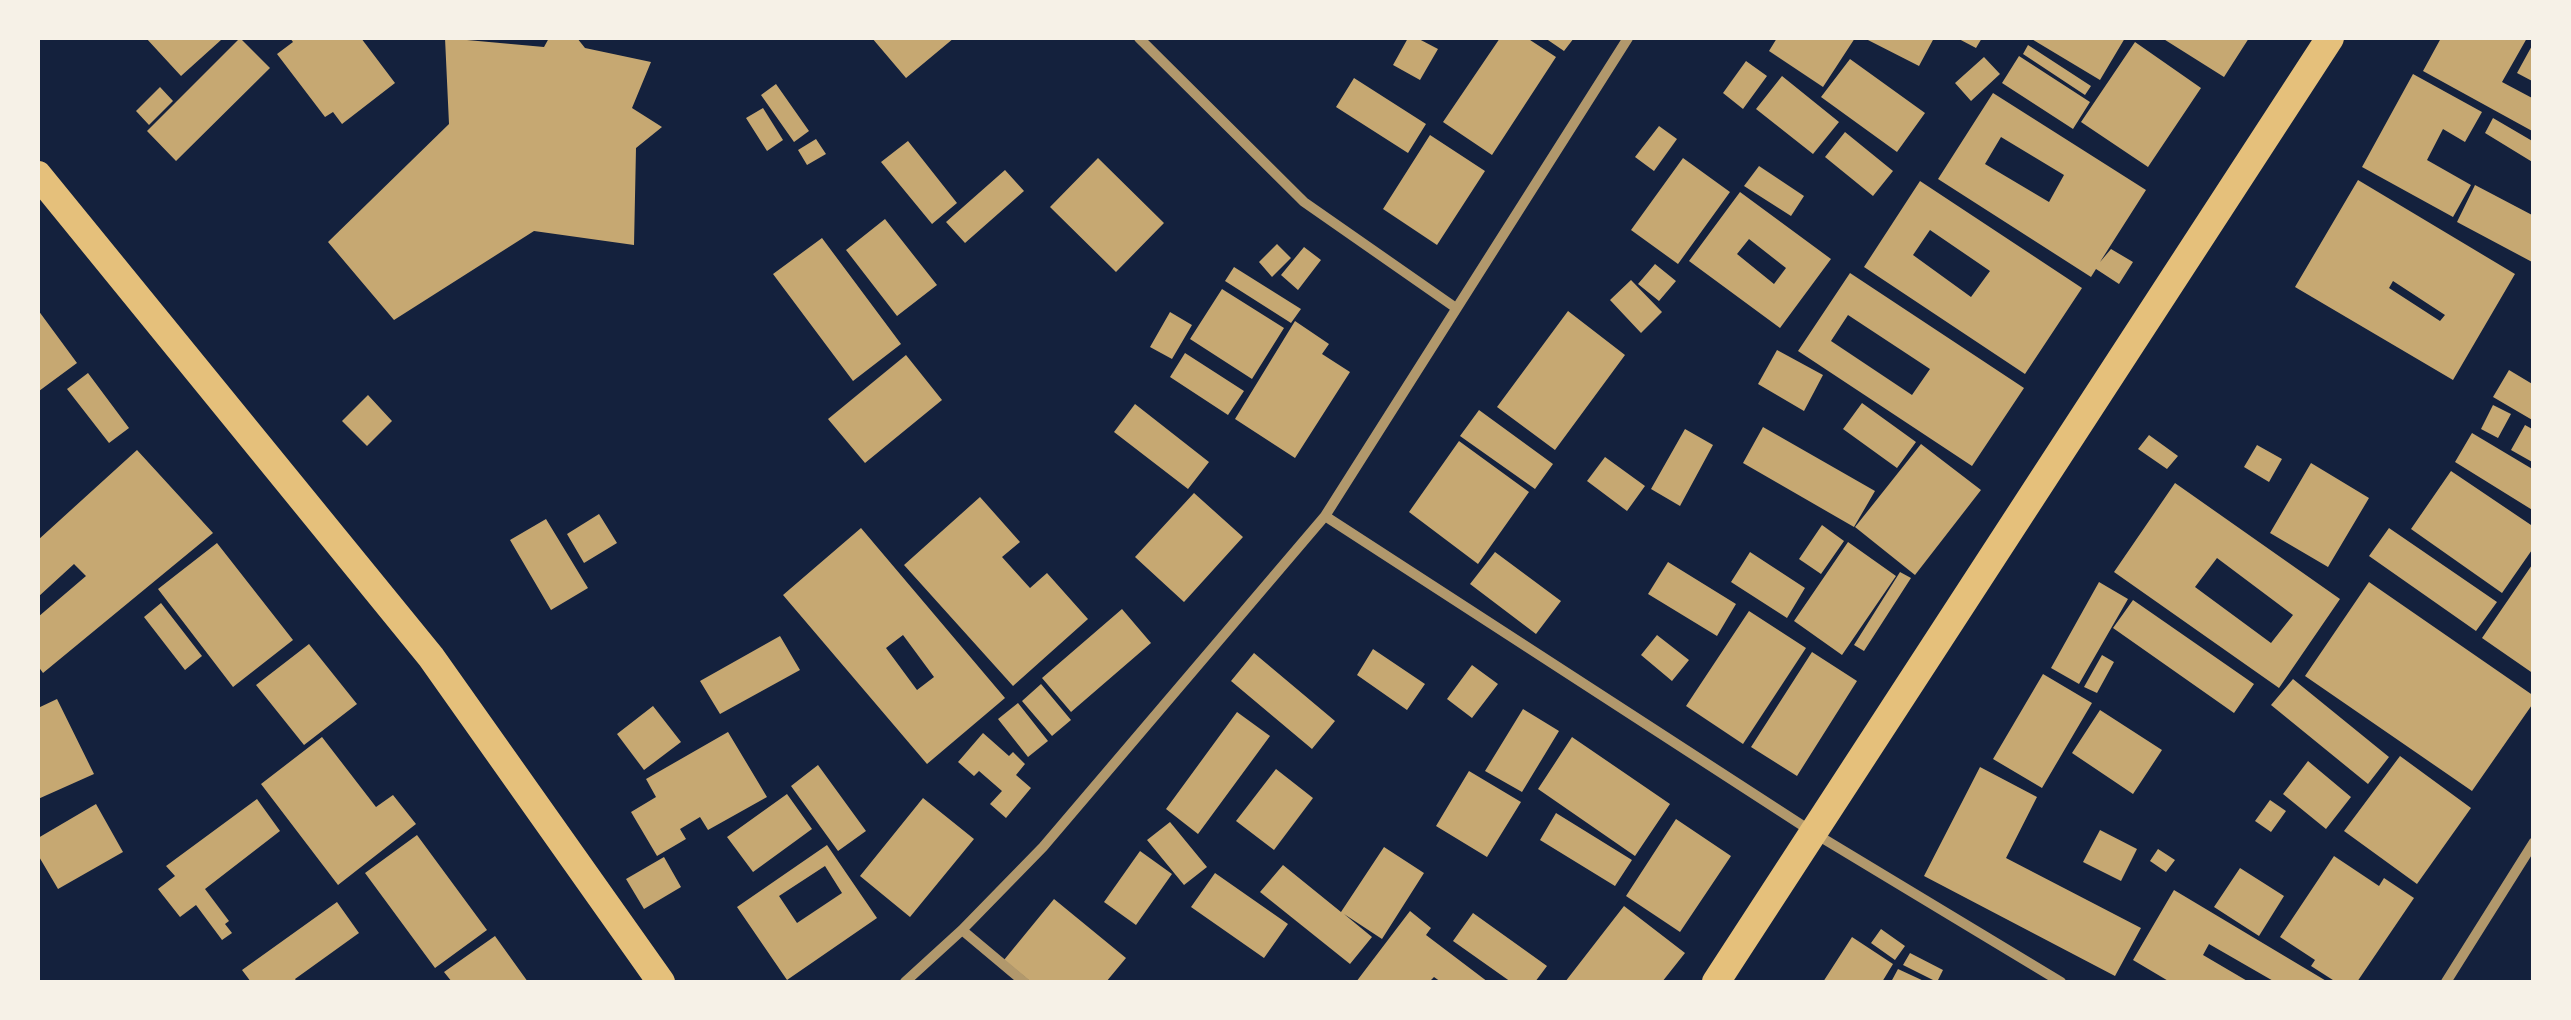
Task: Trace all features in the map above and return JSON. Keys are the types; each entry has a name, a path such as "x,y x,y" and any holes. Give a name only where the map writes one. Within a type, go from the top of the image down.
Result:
{"highway":[{"path":"1716,982 2330,38"},
{"path":"38,175 431,657 661,982"}],"street":[{"path":"1140,38 1304,202 1456,308"},
{"path":"905,982 1043,847 1325,516 1628,38"},
{"path":"1325,516 1814,833 2061,982"},
{"path":"2446,982 2534,842"},
{"path":"962,930 1024,982"}],"building":[{"path":"146,38 219,38 221,40 181,76"},
{"path":"240,38 270,68 176,161 147,131"},
{"path":"290,38 361,38 395,83 342,124 333,112 325,117 277,54 293,42"},
{"path":"445,38 544,47 549,38 577,38 585,48 651,62 632,108 662,127 636,148 634,245 534,231 394,320 328,242 449,124"},
{"path":"872,38 954,38 906,78"},
{"path":"1408,38 1417,38 1438,49 1420,80 1393,65"},
{"path":"1500,38 1527,38 1556,57 1492,155 1443,122"},
{"path":"1545,38 1574,38 1564,51"},
{"path":"1777,38 1855,38 1823,87 1769,51"},
{"path":"1864,38 1934,38 1919,66"},
{"path":"1957,38 1982,38 1976,48"},
{"path":"2030,38 2125,38 2100,80"},
{"path":"2162,38 2249,38 2224,77"},
{"path":"2441,38 2527,38 2502,82 2534,99 2534,132 2423,71"},
{"path":"2135,42 2201,88 2148,167 2081,122"},
{"path":"2534,42 2534,82 2517,73"},
{"path":"2028,45 2091,86 2085,95 2023,54"},
{"path":"2019,56 2090,102 2073,129 2002,83"},
{"path":"1984,57 2000,74 1971,101 1955,83"},
{"path":"1850,59 1925,113 1897,152 1821,97"},
{"path":"1746,61 1767,76 1743,109 1723,93"},
{"path":"2413,74 2482,112 2465,142 2443,129 2427,160 2471,185 2453,217 2362,167"},
{"path":"1782,76 1839,122 1813,154 1756,109"},
{"path":"1354,78 1426,124 1408,153 1336,107"},
{"path":"776,84 809,131 794,142 761,95"},
{"path":"160,87 173,101 149,125 136,111"},
{"path":"1993,93 2146,190 2100,262 2111,249 2133,262 2119,284 2096,269 2091,277 1938,179","holes":["2001,137 2064,175 2049,202 1985,164"]},
{"path":"763,108 783,140 767,151 746,118"},
{"path":"2493,118 2534,142 2534,163 2485,133"},
{"path":"1659,126 1677,139 1654,171 1635,157"},
{"path":"1845,132 1893,171 1873,196 1825,157"},
{"path":"1430,135 1485,171 1437,245 1383,209"},
{"path":"816,139 826,154 807,165 798,150"},
{"path":"908,141 957,203 932,224 881,162"},
{"path":"1098,158 1164,223 1116,272 1050,207"},
{"path":"1683,158 1730,192 1678,264 1631,230"},
{"path":"1759,166 1804,196 1791,216 1744,186"},
{"path":"1005,170 1024,191 965,243 946,222"},
{"path":"2358,180 2515,274 2453,380 2295,287","holes":["2393,281 2445,315 2440,321 2389,288"]},
{"path":"1920,181 2082,288 2025,374 1864,267","holes":["1930,230 1990,271 1971,297 1913,255"]},
{"path":"2475,185 2534,216 2534,263 2457,222"},
{"path":"1740,192 1831,259 1780,328 1689,261","holes":["1749,239 1786,268 1774,284 1737,254"]},
{"path":"885,219 937,285 897,316 846,250"},
{"path":"822,238 901,344 853,381 773,274"},
{"path":"1277,244 1291,258 1272,277 1259,262"},
{"path":"1304,247 1321,260 1298,290 1281,275"},
{"path":"1655,264 1676,281 1659,301 1638,284"},
{"path":"1234,267 1301,309 1291,323 1225,281"},
{"path":"1850,273 2024,388 1972,466 1798,351","holes":["1848,315 1930,369 1912,395 1831,341"]},
{"path":"1631,280 1662,312 1641,333 1610,300"},
{"path":"1222,289 1284,328 1252,379 1190,339"},
{"path":"38,310 77,363 39,391 38,389"},
{"path":"1568,311 1625,355 1555,450 1497,407"},
{"path":"1170,312 1192,325 1172,359 1150,347"},
{"path":"1295,321 1329,344 1322,354 1350,372 1295,458 1235,419"},
{"path":"1777,350 1823,375 1804,411 1758,384"},
{"path":"1185,353 1244,391 1228,415 1170,377"},
{"path":"906,355 942,400 865,463 828,419"},
{"path":"2509,370 2534,385 2534,421 2493,397"},
{"path":"88,373 129,428 109,443 67,389"},
{"path":"368,395 392,421 367,446 342,421"},
{"path":"1862,403 1916,442 1897,468 1843,429"},
{"path":"1135,404 1209,462 1188,489 1114,432"},
{"path":"2493,405 2511,414 2498,438 2481,429"},
{"path":"1479,410 1553,464 1535,489 1460,436"},
{"path":"2525,425 2534,430 2534,463 2511,450"},
{"path":"1763,427 1875,491 1854,527 1743,463"},
{"path":"1685,429 1713,445 1680,506 1651,489"},
{"path":"2472,433 2534,470 2534,511 2455,462"},
{"path":"2149,435 2178,456 2167,469 2138,449"},
{"path":"1459,441 1529,492 1478,564 1409,512"},
{"path":"1921,444 1981,490 1915,575 1855,527"},
{"path":"2257,445 2282,459 2269,482 2244,467"},
{"path":"137,450 213,533 43,673 38,666 38,617 86,576 74,564 38,597 38,540"},
{"path":"1605,457 1645,486 1627,511 1587,481"},
{"path":"2311,463 2369,498 2328,567 2270,533"},
{"path":"2451,471 2534,527 2534,547 2502,593 2411,529"},
{"path":"2175,483 2340,599 2279,688 2114,572","holes":["2217,558 2293,615 2271,643 2195,587"]},
{"path":"1194,493 1243,537 1184,602 1135,557"},
{"path":"980,497 1020,542 1002,557 1030,588 1047,573 1088,619 1013,686 904,565"},
{"path":"599,514 617,543 584,563 567,534"},
{"path":"546,519 588,588 551,610 510,540"},
{"path":"1822,525 1844,541 1821,574 1799,559"},
{"path":"861,528 1005,698 927,764 783,595","holes":["903,635 934,677 917,690 886,648"]},
{"path":"2389,528 2497,602 2476,631 2369,556"},
{"path":"1848,542 1896,576 1842,655 1794,621"},
{"path":"217,543 293,640 233,687 158,589"},
{"path":"1495,552 1561,601 1536,634 1470,584"},
{"path":"1750,552 1805,588 1787,618 1731,582"},
{"path":"1668,562 1736,604 1717,636 1648,594"},
{"path":"2534,562 2534,674 2482,638"},
{"path":"1900,572 1911,578 1864,651 1854,645"},
{"path":"2099,582 2128,599 2079,684 2051,668"},
{"path":"2369,582 2534,696 2534,702 2472,791 2305,676"},
{"path":"2133,600 2254,684 2234,713 2113,628"},
{"path":"161,603 202,656 185,670 144,617"},
{"path":"1122,609 1151,643 1071,712 1042,678"},
{"path":"1749,611 1806,648 1743,744 1686,706"},
{"path":"1657,635 1689,660 1672,681 1641,655"},
{"path":"780,636 800,670 720,714 700,681"},
{"path":"309,644 357,704 304,745 256,685"},
{"path":"1373,649 1425,684 1407,710 1357,675"},
{"path":"1812,652 1857,681 1797,776 1751,747"},
{"path":"1254,653 1335,721 1312,749 1231,681"},
{"path":"2102,655 2114,662 2097,693 2084,687"},
{"path":"1472,665 1498,684 1472,718 1447,699"},
{"path":"2043,674 2092,703 2042,788 1993,759"},
{"path":"2293,679 2389,757 2368,784 2271,705"},
{"path":"1041,684 1071,720 1052,736 1022,701"},
{"path":"57,699 94,774 38,799 38,708"},
{"path":"1018,703 1048,741 1028,757 998,719"},
{"path":"653,706 681,742 644,770 617,734"},
{"path":"1523,709 1559,731 1522,792 1485,771"},
{"path":"2100,710 2162,750 2133,794 2072,753"},
{"path":"1237,712 1270,736 1198,834 1166,809"},
{"path":"728,732 767,797 708,830 700,817 680,829 686,839 657,856 631,812 656,797 646,779"},
{"path":"983,733 1009,756 1013,752 1025,764 1016,775 1031,788 1006,818 990,804 1002,791 979,771 974,776 958,762"},
{"path":"322,737 376,807 393,795 416,824 338,885 261,784"},
{"path":"1572,737 1670,804 1635,856 1538,789"},
{"path":"2400,756 2471,808 2417,884 2344,831"},
{"path":"2308,761 2351,797 2326,829 2283,794"},
{"path":"818,765 866,831 838,851 791,786"},
{"path":"1980,767 2037,797 2006,858 2141,928 2115,976 1924,876"},
{"path":"1276,769 1313,798 1274,850 1236,821"},
{"path":"1469,771 1521,802 1487,857 1436,826"},
{"path":"787,794 812,829 753,872 727,837"},
{"path":"923,798 974,839 910,917 860,876"},
{"path":"257,799 280,831 205,889 229,921 225,924 232,933 222,940 196,905 180,917 158,889 175,876 166,866"},
{"path":"2270,800 2286,811 2271,832 2255,821"},
{"path":"96,804 123,852 58,889 38,855 38,838"},
{"path":"1556,813 1632,860 1615,886 1540,840"},
{"path":"1676,819 1731,856 1680,932 1626,896"},
{"path":"1170,822 1207,867 1184,885 1147,840"},
{"path":"2100,830 2137,849 2121,881 2083,862"},
{"path":"417,835 487,930 435,968 365,873"},
{"path":"827,845 877,918 787,980 737,907","holes":["825,866 842,893 797,923 779,896"]},
{"path":"1384,847 1424,873 1382,939 1344,914 1372,937 1350,964 1260,892 1283,865 1341,912"},
{"path":"2158,849 2175,860 2166,872 2150,861"},
{"path":"1140,851 1172,874 1136,925 1104,902"},
{"path":"2334,856 2379,886 2384,878 2414,898 2357,982 2336,982 2311,966 2315,960 2280,937"},
{"path":"664,857 681,887 644,909 626,879"},
{"path":"2240,868 2284,896 2259,936 2214,907"},
{"path":"1215,873 1288,924 1264,958 1191,907"},
{"path":"2174,890 2328,982 2275,982 2209,944 2203,955 2249,982 2170,982 2133,960"},
{"path":"1054,899 1126,958 1106,982 1031,982 1004,960"},
{"path":"337,902 359,933 295,979 297,982 251,982 242,970"},
{"path":"1624,906 1685,953 1662,982 1565,982"},
{"path":"1410,911 1431,928 1426,935 1488,982 1441,982 1434,977 1429,982 1356,982"},
{"path":"1473,913 1547,966 1535,982 1511,982 1453,941"},
{"path":"1881,929 1905,946 1895,960 1871,943"},
{"path":"495,936 528,982 452,982 444,972"},
{"path":"1852,937 1893,964 1882,982 1823,982"},
{"path":"1910,953 1943,970 1937,982 1903,965"},
{"path":"1898,969 1926,982 1891,982"}]}
